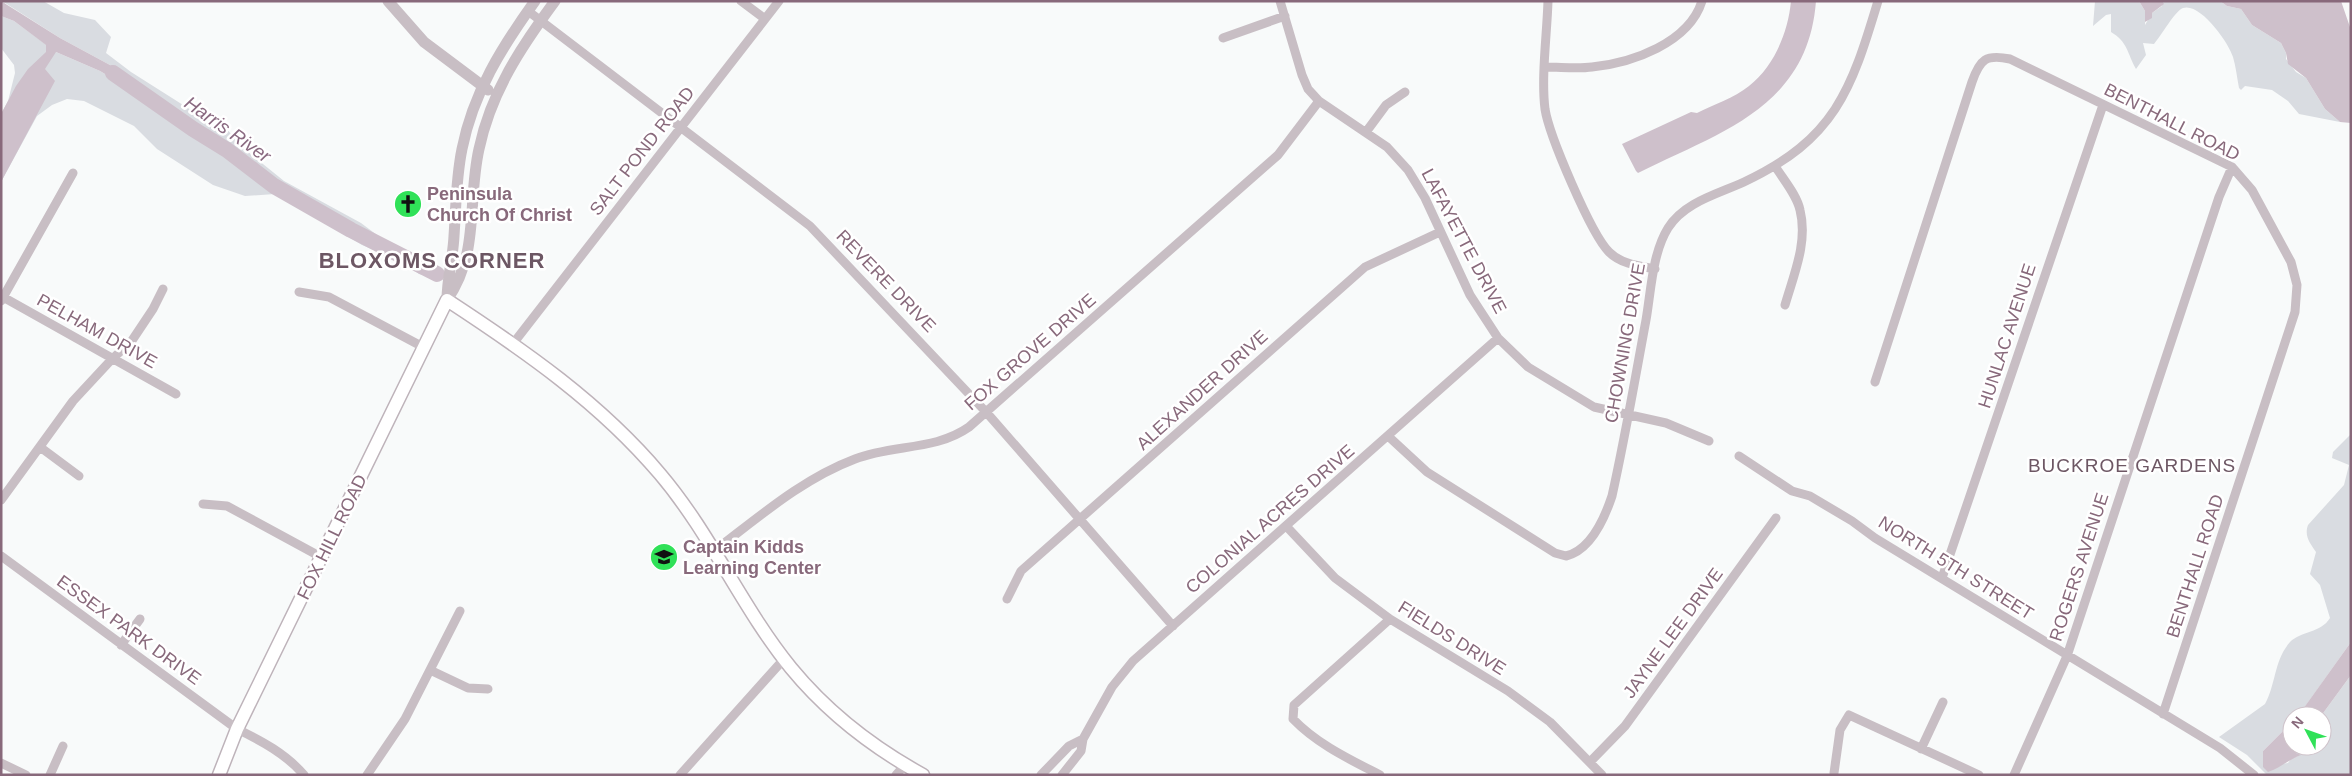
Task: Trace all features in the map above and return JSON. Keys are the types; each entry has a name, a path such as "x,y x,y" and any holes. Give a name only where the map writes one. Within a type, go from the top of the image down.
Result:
{"main road":[{"path":"447,300 577,391 614,425 672,488 784,659 832,713 901,770 923,775"},
{"name":"FOX HILL ROAD","path":"219,775 237,729 447,300"}],"street":[{"path":"388,1 424,42 495,96"},
{"path":"447,300 447,279 453,250 459,167 466,130 482,86 504,45 535,1"},
{"path":"447,300 460,283 464,268 472,233 472,198 478,151 495,96 518,53 555,1"},
{"path":"741,1 765,19"},
{"name":"SALT POND ROAD","path":"512,345 778,1"},
{"name":"LAFAYETTE DRIVE","path":"1280,1 1304,82 1319,101 1387,147 1408,170 1420,188 1470,295 1498,338 1528,367 1594,407 1666,423 1709,441"},
{"path":"1548,1 1545,109 1564,165 1601,241 1609,252 1620,259 1655,268"},
{"path":"1546,67 1592,67 1611,64 1649,52 1688,25 1702,1"},
{"name":"CHOWNING DRIVE","path":"1388,436 1426,472 1555,553 1566,556 1577,552 1586,543 1606,512 1629,416 1655,268 1667,229 1679,214 1700,201 1775,166 1808,142 1834,112 1845,95 1861,59 1878,1"},
{"name":"REVERE DRIVE","path":"528,11 810,226 987,413 1173,626"},
{"path":"1224,38 1285,16"},
{"name":"BENTHALL ROAD","path":"1875,382 1979,65 1994,56 2010,59 2232,167 2252,190 2291,262 2296,285 2295,312 2163,714"},
{"path":"1366,132 1386,105 1405,92"},
{"name":"FOX GROVE DRIVE","path":"714,551 784,499 831,469 886,449 941,443 958,435 987,413 1278,155 1319,101"},
{"name":"HUNLAC AVENUE","path":"1942,578 2102,105"},
{"path":"1775,166 1800,208 1803,232 1799,257 1786,305"},
{"name":"ROGERS AVENUE","path":"2014,775 2067,656 2219,197 2232,167"},
{"path":"2,298 73,173"},
{"name":"ALEXANDER DRIVE","path":"1007,599 1021,571 1365,267 1440,232"},
{"path":"1,500 73,401 112,359 131,342 154,309 163,289"},
{"path":"299,292 329,297 425,348"},
{"name":"PELHAM DRIVE","path":"2,298 176,394"},
{"name":"COLONIAL ACRES DRIVE","path":"1062,775 1081,751 1083,739 1121,674 1498,338"},
{"path":"40,447 79,476"},
{"name":"NORTH 5TH STREET","path":"1739,456 1792,490 1810,496 1852,521 1875,538 2220,748 2254,775"},
{"path":"204,504 227,506 321,557"},
{"name":"JAYNE LEE DRIVE","path":"1590,762 1625,726 1776,518"},
{"name":"FIELDS DRIVE","path":"1287,527 1335,578 1390,619 1508,691 1550,722 1602,775"},
{"name":"ESSEX PARK DRIVE","path":"1,556 237,729 261,740 285,756 304,775"},
{"path":"367,775 405,718 460,611"},
{"path":"121,645 140,619"},
{"path":"1380,775 1343,756 1305,732 1293,720 1294,705 1390,619"},
{"path":"680,775 784,659"},
{"path":"430,670 468,688 488,689"},
{"path":"1921,749 1942,702"},
{"path":"1834,773 1840,730 1849,715 1979,775"},
{"name":"COLONIAL ACRES DRIVE","path":"1041,775 1069,746 1083,739"},
{"path":"50,775 63,746"},
{"path":"1,762 26,775"}],"shaded area":[{"path":"1,1 60,38 110,65 126,77 130,86 125,86 100,71 56,52 45,69 55,81 1,182 1,114 16,86 28,69 46,52 46,45 14,21 1,16"},
{"path":"2,1 43,1 64,13 95,20 111,37 106,53 131,72 191,110 220,122 247,151 284,181 361,223 393,247 434,267 434,278 419,274 406,264 362,245 275,194 245,196 213,185 157,149 134,126 84,101 67,99 52,105 37,116 1,182 1,114 8,101 15,73 14,65 1,48 1,16 14,21 56,52 100,71 125,86 126,77 110,65 60,38"},
{"path":"1791,1 1816,1 1809,37 1796,67 1778,92 1755,112 1728,129 1638,173 1622,144 1691,112 1697,113 1737,94 1749,86 1766,69 1778,48 1787,25"},
{"path":"2095,1 2139,1 2145,11 2145,25 2152,13 2162,6 2162,1 2220,1 2227,6 2241,9 2252,25 2281,43 2286,53 2286,59 2296,72 2306,78 2325,109 2340,122 2299,114 2288,101 2272,90 2245,86 2241,90 2233,57 2226,43 2205,17 2190,8 2183,8 2176,14 2154,44 2143,43 2146,55 2136,69 2124,44 2111,32 2111,14 2106,15 2093,26"},
{"path":"2139,1 2162,1 2164,4 2152,13 2152,18 2145,22 2145,11"},
{"path":"2220,1 2341,1 2351,30 2351,123 2340,122 2325,109 2306,78 2288,64 2286,53 2281,43 2252,25 2241,9 2227,6"},
{"path":"2351,434 2351,642 2305,706 2282,706 2282,732 2263,751 2263,767 2288,763 2298,756 2332,756 2332,706 2328,706 2351,675 2351,775 2267,775 2247,755 2219,737 2265,704 2281,656 2290,642 2322,627 2330,618 2320,585 2310,574 2316,552 2308,539 2307,529 2308,525 2344,485 2349,465 2332,458 2333,452"},
{"path":"2351,642 2351,675 2328,706 2305,706"},
{"path":"2282,732 2282,756 2299,756 2268,772 2263,767 2263,751"}],"waterway":[{"name":"Harris River","path":"113,73 193,129 227,150 274,186 351,230 437,274"}],"place":[{"name":"Peninsula Church Of Christ","path":"408,204"},
{"name":"Captain Kidds Learning Center","path":"664,557"}],"district":[{"name":"BLOXOMS CORNER","path":"432,260"},
{"name":"BUCKROE GARDENS","path":"2132,465"}]}
